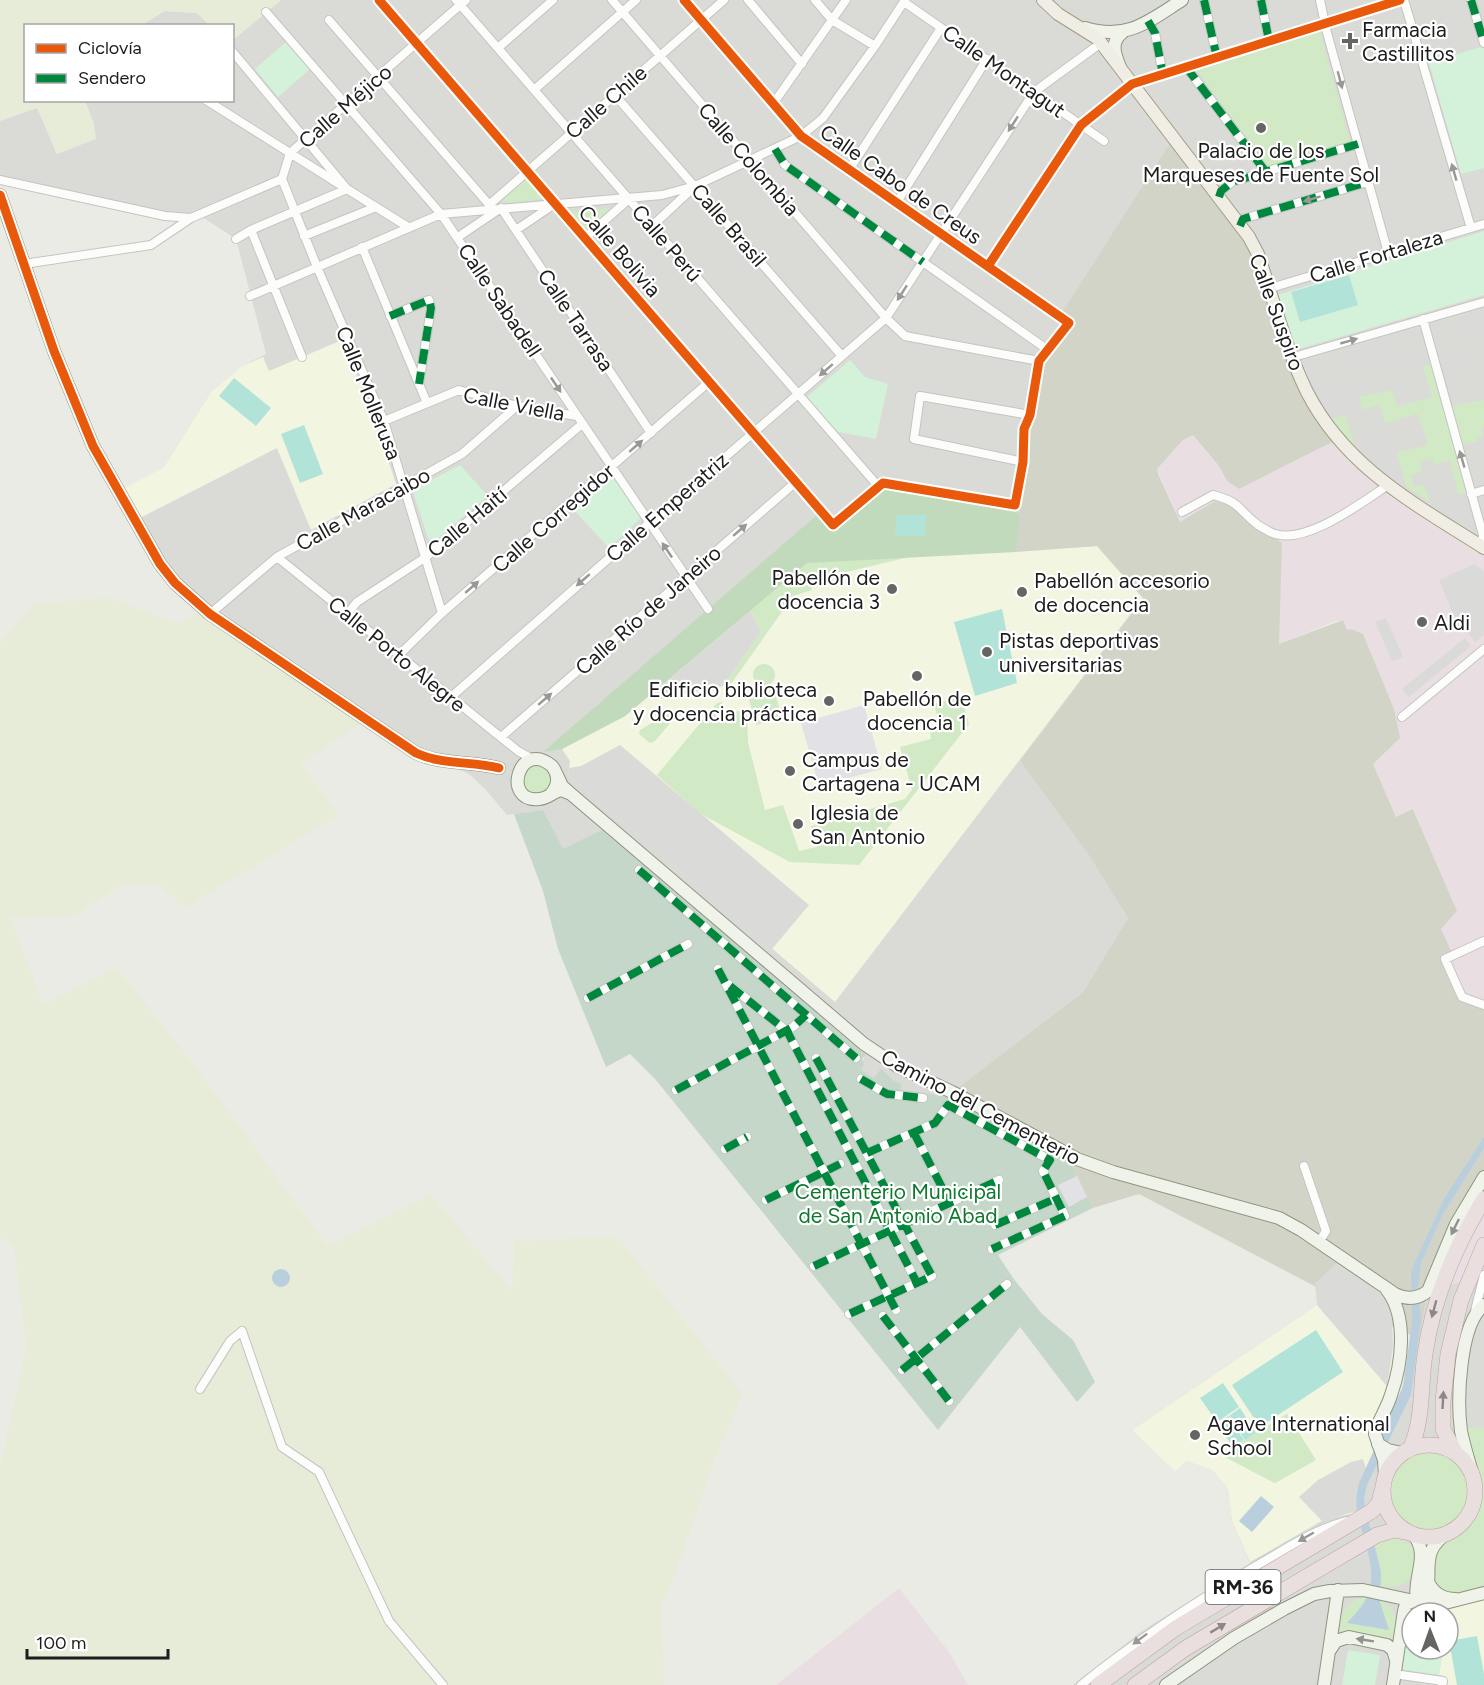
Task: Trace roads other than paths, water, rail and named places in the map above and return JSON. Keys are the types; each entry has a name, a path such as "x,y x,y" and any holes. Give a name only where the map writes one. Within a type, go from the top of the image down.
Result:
{"highway":[{"name":"RM-36","path":"1098,1685 1176,1628 1378,1506 1384,1482 1394,1461 1406,1451 1418,1431 1425,1355 1437,1300 1460,1242 1484,1199"},
{"path":"1450,1532 1464,1521 1471,1510 1475,1493 1473,1476 1443,1429 1446,1368 1450,1339 1461,1300 1484,1245"},
{"path":"1406,1451 1420,1445 1436,1445 1458,1454"},
{"path":"1384,1482 1384,1503 1389,1515 1397,1525 1411,1534"},
{"name":"RM-36","path":"1135,1685 1186,1648 1377,1535 1394,1530 1428,1537 1450,1532"}],"main road":[{"name":"Calle Suspiro","path":"1043,0 1073,24 1102,38 1121,70 1254,245 1306,391 1329,426 1362,465 1387,486 1483,547"},
{"path":"1102,38 1122,33 1148,21 1182,0"},
{"path":"1121,70 1114,46 1122,33"},
{"path":"0,195 54,351 93,446 160,564 175,583 210,614 416,753 437,761 476,763 511,770 548,762 557,775 557,784 551,794"},
{"path":"523,769 521,791 530,798 540,799 561,790 571,794"},
{"name":"Camino del Cementerio","path":"557,775 562,786 571,794 848,1032 897,1066 952,1092 1077,1159 1128,1177 1265,1213 1290,1224 1403,1298 1419,1296"},
{"path":"1400,1331 1407,1311 1419,1296 1428,1291 1456,1224 1484,1177"},
{"path":"1384,1286 1397,1307 1400,1331 1397,1373 1390,1397 1375,1431 1384,1460 1384,1482"},
{"path":"1473,1476 1461,1428 1460,1401 1464,1356 1473,1318 1484,1305"},
{"path":"1378,1444 1388,1450 1406,1451"},
{"path":"1387,1594 1407,1590 1423,1576 1432,1549 1438,1540 1450,1532"},
{"path":"1166,1685 1215,1650 1284,1608 1314,1594 1338,1590 1363,1590 1415,1601 1422,1600 1426,1595 1421,1548 1411,1534"},
{"path":"1423,1576 1437,1594 1446,1598 1464,1599"},
{"path":"1324,1685 1338,1590"},
{"path":"1455,1601 1484,1593"},
{"path":"1329,1651 1336,1641 1349,1637 1387,1645 1393,1650 1396,1661"},
{"path":"1394,1679 1400,1637"}],"street":[{"name":"Calle Bolivia","path":"379,0 833,525 878,486"},
{"path":"498,48 553,0"},
{"name":"Calle Colombia","path":"612,0 886,318 905,336 1039,361"},
{"path":"534,90 636,0"},
{"name":"Calle Cabo de Creus","path":"684,0 801,136 1069,323 1048,350"},
{"name":"Calle Chile","path":"458,237 494,207 527,171 724,0"},
{"path":"748,0 802,64"},
{"path":"815,0 832,20 875,46"},
{"path":"773,104 846,0"},
{"path":"1204,0 1217,58"},
{"path":"1261,0 1269,41"},
{"path":"1320,0 1324,24 1388,253"},
{"path":"988,266 1081,125 1132,84 1402,0 1471,228"},
{"path":"1471,0 1484,43"},
{"path":"250,296 441,214 494,207 629,199 662,195 695,186 801,136 823,118 905,1"},
{"name":"Calle Montagut","path":"905,1 1104,141"},
{"name":"Calle Méjico","path":"282,179 290,153 461,2"},
{"name":"Calle Perú","path":"461,2 534,90 878,486"},
{"name":"Calle Sabadell","path":"266,12 441,214 708,609"},
{"name":"Calle Tarrasa","path":"329,20 516,230 651,433"},
{"path":"1148,21 1155,33 1163,75"},
{"path":"849,170 941,28"},
{"path":"1034,92 1102,38"},
{"path":"234,53 347,189"},
{"path":"897,202 987,59"},
{"path":"1186,67 1266,172"},
{"name":"Calle Emperatriz","path":"451,698 649,522 886,318 1034,92"},
{"name":"Calle Brasil","path":"615,94 842,356"},
{"path":"209,102 408,227"},
{"path":"1219,197 1221,191 1232,182 1358,144"},
{"path":"776,149 785,165 1048,350 1039,361 1030,415 1024,429 1023,462 1015,505 883,483 878,486"},
{"path":"24,264 151,245 191,218 282,179"},
{"name":"Calle Mollerusa","path":"282,179 384,422 442,613"},
{"path":"0,180 165,216 191,218"},
{"path":"1240,226 1243,219 1368,182"},
{"path":"652,226 695,186"},
{"path":"236,239 250,230 347,189"},
{"path":"585,238 629,199"},
{"path":"516,230 555,204"},
{"path":"304,236 376,207"},
{"name":"Calle Fortaleza","path":"1270,291 1274,287 1484,224"},
{"path":"250,230 302,357"},
{"path":"362,247 427,403"},
{"path":"390,316 429,300 431,308 419,384"},
{"path":"1294,359 1297,356 1484,302"},
{"path":"1423,319 1483,535 1483,547"},
{"name":"Calle Corregidor","path":"399,656 442,613 710,382"},
{"name":"Calle Viella","path":"384,422 459,390 580,420"},
{"path":"1023,462 914,439 921,396 1030,415"},
{"name":"Calle Maracaibo","path":"210,614 277,557 462,454 517,406"},
{"name":"Calle Haití","path":"347,614 357,602 426,557 580,420"},
{"name":"Calle Río de Janeiro","path":"501,737 796,482"},
{"path":"1182,512 1213,495 1234,503 1257,524 1274,534 1289,536 1340,517 1387,486"},
{"path":"1471,494 1484,490"},
{"name":"Calle Porto Alegre","path":"277,557 518,751 522,755 523,769"},
{"path":"1402,717 1484,649"},
{"path":"639,870 856,1058"},
{"path":"1484,941 1445,958 1462,997 1484,1005"},
{"path":"588,998 688,944"},
{"path":"718,969 896,1310"},
{"path":"725,982 787,1031 917,1283"},
{"path":"676,1090 787,1031 806,1015"},
{"path":"816,1058 932,1276 849,1314"},
{"path":"861,1079 887,1094 923,1098"},
{"path":"867,1153 935,1123 948,1105 1050,1160 1043,1171 1065,1216 992,1249"},
{"path":"914,1133 950,1203"},
{"path":"725,1149 747,1137"},
{"path":"766,1200 840,1164"},
{"path":"1304,1166 1326,1231 1319,1242"},
{"path":"814,1266 999,1180"},
{"path":"995,1225 1057,1198"},
{"path":"1473,1318 1484,1276"},
{"path":"902,1370 1007,1284"},
{"path":"883,1316 949,1401"},
{"path":"200,1389 230,1341 242,1331 282,1447 319,1472 389,1621 443,1685"},
{"path":"1081,1685 1148,1633 1211,1592 1324,1527 1361,1517"},
{"path":"1394,1679 1443,1681 1442,1685"}],"place":[{"name":"Farmacia Castillitos","path":"1350,41"},
{"name":"Palacio de los Marqueses de Fuente Sol","path":"1261,128"},
{"name":"Pabellón de docencia 3","path":"892,589"},
{"name":"Pabellón accesorio de docencia","path":"1022,592"},
{"name":"Aldi","path":"1422,622"},
{"name":"Pistas deportivas universitarias","path":"987,652"},
{"name":"Pabellón de docencia 1","path":"917,676"},
{"name":"Edificio biblioteca y docencia práctica","path":"829,701"},
{"name":"Campus de Cartagena - UCAM","path":"790,771"},
{"name":"Iglesia de San Antonio","path":"798,824"},
{"name":"Agave International School","path":"1195,1435"}],"park label":[{"name":"Cementerio Municipal de San Antonio Abad","path":"898,1203"}]}
